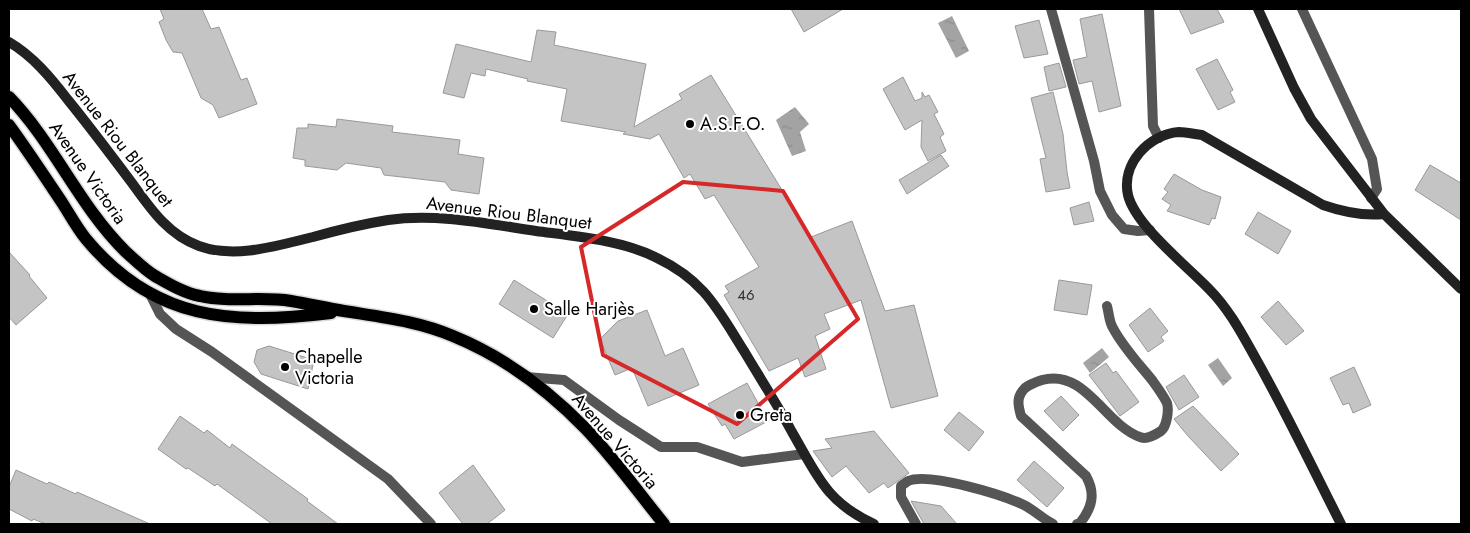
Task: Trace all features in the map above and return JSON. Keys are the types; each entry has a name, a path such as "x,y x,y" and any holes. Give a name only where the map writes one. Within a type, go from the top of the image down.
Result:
{"main road":[{"name":"Avenue Victoria","path":"9,97 25,114 88,208 112,238 152,274 178,289 200,296 226,299 289,300 344,311 379,315 418,324 453,336 492,356 526,377 557,401 586,429 664,524"},
{"name":"Avenue Victoria","path":"9,125 85,237 109,264 135,285 167,302 193,312 228,317 288,318 344,311"}],"street":[{"path":"1051,9 1094,161 1100,191 1112,215 1124,228 1138,231 1150,230"},
{"path":"1149,9 1153,126 1159,138"},
{"path":"1258,9 1294,88 1311,119 1384,214 1461,289"},
{"path":"1302,9 1372,159 1377,189 1371,198"},
{"name":"Avenue Riou Blanquet","path":"9,42 27,55 47,74 157,217 177,236 200,247 227,251 260,250 346,228 390,220 427,217 605,241 652,256 689,278 709,296 723,315 772,396 815,474 834,498 856,516 874,524"},
{"path":"1341,524 1270,384 1238,326 1212,291 1150,230 1132,207 1128,194 1128,180 1131,163 1142,150 1159,138 1180,132 1202,136 1323,205 1341,211 1362,214 1384,214"},
{"path":"149,292 160,314 176,329 212,352 388,478 431,524"},
{"path":"1077,524 1080,524 1092,506 1093,492 1090,483 1086,476 1021,416 1018,402 1020,393 1029,385 1056,378 1068,380 1080,387 1130,433 1142,439 1163,430 1167,419 1167,404 1158,388 1112,327 1107,306"},
{"path":"526,377 564,380 619,420 661,447 697,447 742,462 804,454"},
{"path":"916,524 901,496 902,486 909,481 920,480 943,481 996,495 1024,505 1053,524"}],"highlighted area":[{"path":"683,182 783,191 858,319 737,424 603,355 581,247"}],"water":[{"path":"952,16 969,51 956,58 938,23"},
{"path":"795,107 809,124 800,132 806,151 792,156 776,120"},
{"path":"1102,348 1109,357 1090,373 1083,363"},
{"path":"1218,358 1232,378 1223,386 1208,365"}],"building":[{"path":"160,9 202,9 211,29 219,27 241,80 247,78 257,104 219,118 213,105 201,98 182,53 173,52 166,40 159,22 164,19"},
{"path":"791,9 843,9 804,32"},
{"path":"1179,9 1217,9 1224,22 1191,34"},
{"path":"1102,14 1121,106 1099,112 1092,81 1079,84 1073,60 1087,57 1080,19"},
{"path":"1039,20 1048,54 1024,58 1015,26"},
{"path":"537,30 556,32 554,45 646,64 634,127 682,99 679,94 711,75 811,237 852,221 885,311 914,305 938,396 891,408 861,300 824,314 830,329 815,336 826,369 805,377 798,358 769,371 724,295 729,292 725,286 759,267 714,195 705,199 690,174 684,178 659,134 650,139 623,134 626,132 561,121 567,89 527,81 528,79 486,69 485,76 471,73 464,98 443,93 456,44 531,62"},
{"path":"1217,59 1233,90 1230,92 1235,102 1218,110 1196,69"},
{"path":"1059,63 1066,87 1049,91 1044,67"},
{"path":"903,77 915,101 922,98 922,92 925,97 929,95 938,112 934,114 944,134 940,137 946,151 928,161 921,147 922,120 905,130 883,89"},
{"path":"1053,92 1063,134 1070,188 1046,192 1040,159 1046,158 1031,98"},
{"path":"337,119 393,126 392,132 460,140 458,154 484,158 479,194 451,190 445,182 384,175 381,168 346,163 337,170 305,166 305,160 293,158 297,128 308,128 308,124 336,127"},
{"path":"941,155 949,166 907,194 899,180"},
{"path":"1430,165 1461,183 1461,220 1415,190"},
{"path":"1174,174 1202,190 1221,197 1215,219 1212,218 1209,225 1167,211 1171,205 1162,199 1168,192 1164,189"},
{"path":"1089,202 1094,221 1074,225 1070,208"},
{"path":"1258,212 1291,231 1278,254 1245,234"},
{"path":"9,252 30,275 47,298 16,325 9,317"},
{"name":"Salle Harjès","path":"514,280 568,314 553,338 499,304"},
{"path":"1059,280 1092,285 1087,315 1054,310"},
{"path":"1278,301 1304,331 1286,345 1261,317"},
{"path":"1150,308 1168,331 1161,337 1164,341 1148,352 1129,325"},
{"path":"647,310 665,356 683,348 699,385 648,406 632,368 615,375 600,339 618,321"},
{"name":"Chapelle Victoria","path":"269,346 314,360 308,389 261,374 254,362 257,350"},
{"path":"1106,363 1113,373 1116,371 1139,402 1120,416 1089,375"},
{"path":"1354,367 1371,405 1353,413 1349,403 1343,405 1330,378"},
{"path":"1184,375 1199,397 1179,410 1166,387"},
{"name":"Greta","path":"747,383 768,421 734,439 725,424 722,426 708,404"},
{"path":"1061,396 1079,415 1063,431 1044,411"},
{"path":"1193,406 1239,454 1221,471 1174,419"},
{"path":"959,412 984,432 969,451 944,430"},
{"path":"180,416 204,433 207,430 230,448 232,444 308,499 307,501 338,524 272,524 217,484 215,486 188,468 186,469 158,449"},
{"path":"874,431 909,473 888,488 884,483 869,493 846,466 832,477 813,451 832,448 825,439"},
{"path":"1034,461 1064,488 1047,507 1017,480"},
{"path":"473,465 505,510 487,524 463,524 439,493"},
{"path":"16,470 47,484 49,482 76,494 77,492 150,524 46,524 33,519 32,521 9,509 9,487"},
{"path":"911,501 941,506 957,524 924,524"}],"place":[{"name":"A.S.F.O.","path":"690,124"},
{"name":"Salle Harjès","path":"534,309"},
{"name":"Chapelle Victoria","path":"285,367"},
{"name":"Greta","path":"740,415"}]}
